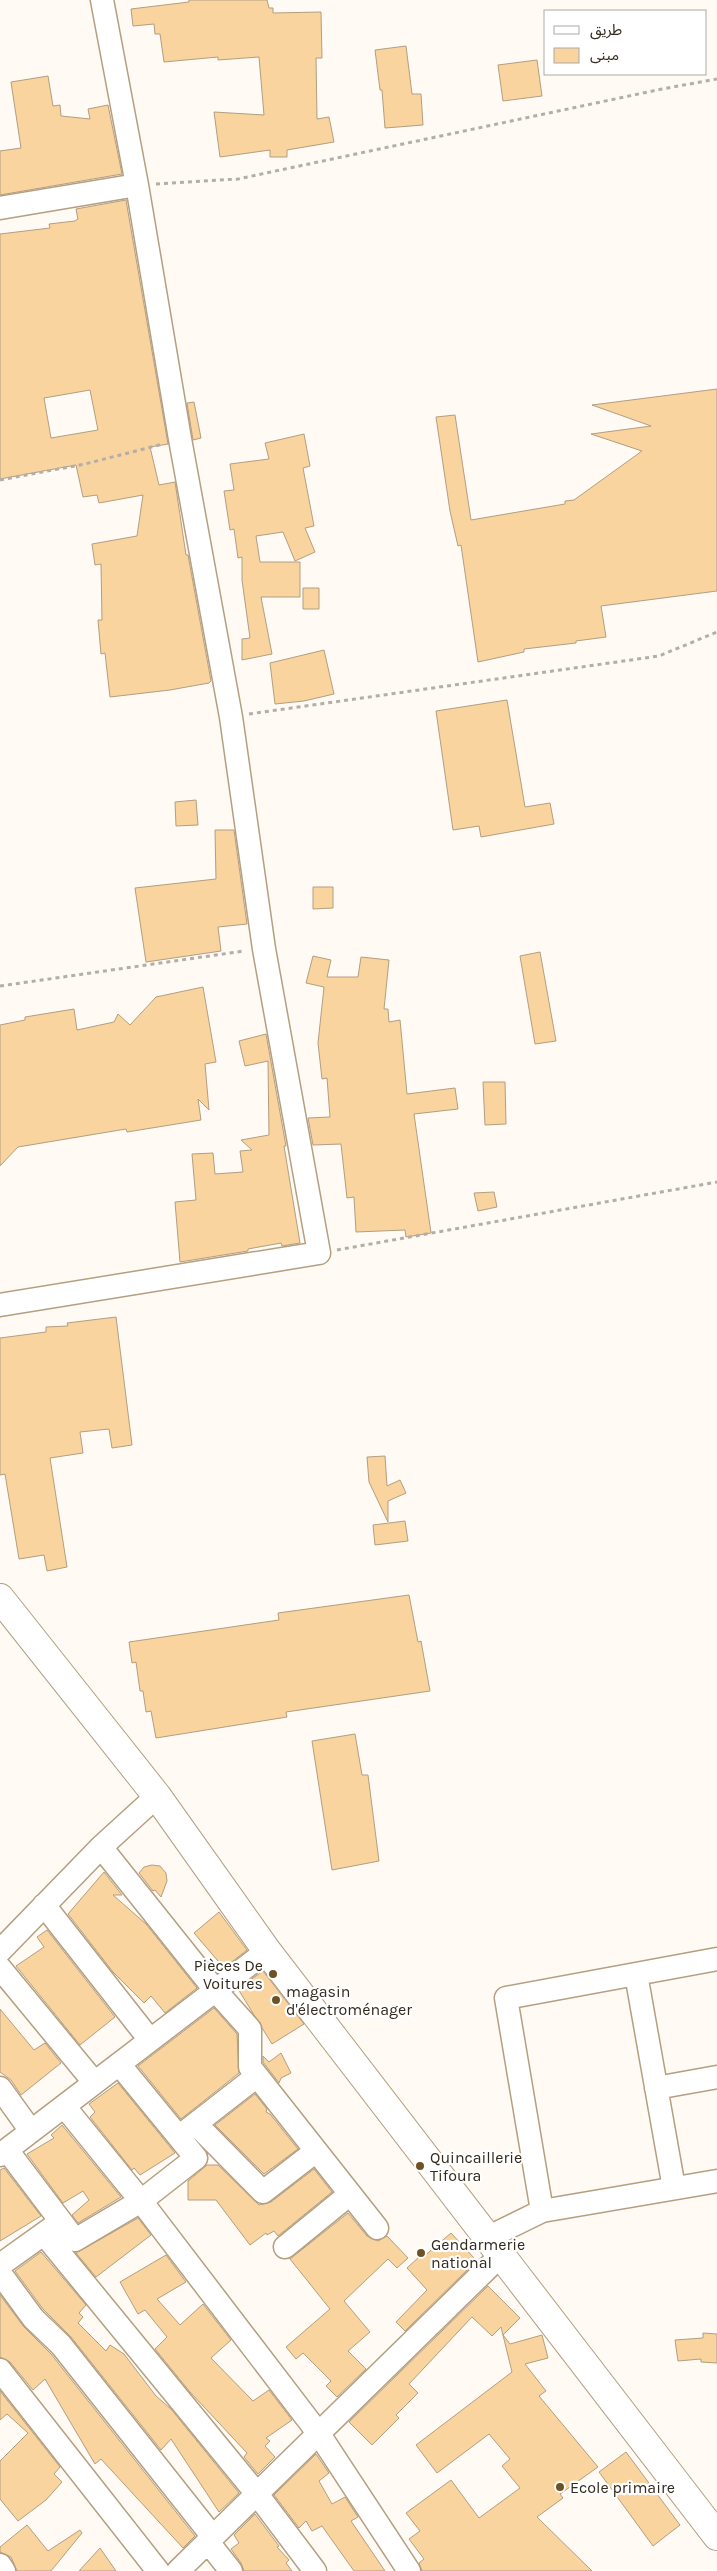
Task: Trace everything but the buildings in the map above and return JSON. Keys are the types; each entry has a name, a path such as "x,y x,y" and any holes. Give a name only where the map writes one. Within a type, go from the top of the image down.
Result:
{"main road":[{"path":"0,1598 157,1796 267,1951 717,2536"}],"street":[{"path":"0,1304 319,1253 264,948 231,717 180,439 138,185 102,0"},
{"path":"0,208 138,185"},
{"path":"0,1951 101,1847 157,1796"},
{"path":"101,1847 214,1990 250,2029 250,2068 376,2228"},
{"path":"44,1905 150,2040"},
{"path":"267,1951 4,2152 52,2228 315,2571"},
{"path":"542,2211 506,1998 717,1959"},
{"path":"0,1968 94,2082"},
{"path":"636,1974 674,2188"},
{"path":"119,2064 187,2130 263,2192 316,2151"},
{"path":"187,2130 257,2076"},
{"path":"656,2088 717,2077"},
{"path":"0,2088 31,2131"},
{"path":"64,2106 141,2201 319,2434 410,2571"},
{"path":"52,2228 75,2240 141,2201 196,2158 187,2130"},
{"path":"178,2571 319,2434 495,2246 542,2211 717,2181"},
{"path":"285,2247 350,2194"},
{"path":"0,2265 52,2228"},
{"path":"0,2274 34,2318 61,2345 210,2540 231,2571"},
{"path":"0,2370 158,2571"},
{"path":"0,2565 4,2571"}],"path":[{"path":"138,185 238,179 717,79"},
{"path":"0,480 85,464 180,439"},
{"path":"231,717 659,656 717,632"},
{"path":"0,986 264,948"},
{"path":"319,1253 717,1182"}],"place":[{"name":"Pièces De Voitures","path":"273,1974"},
{"name":"magasin d'électroménager","path":"276,2000"},
{"name":"Quincaillerie Tifoura","path":"420,2166"},
{"name":"Gendarmerie national","path":"421,2253"},
{"name":"Ecole primaire","path":"560,2487"}]}
